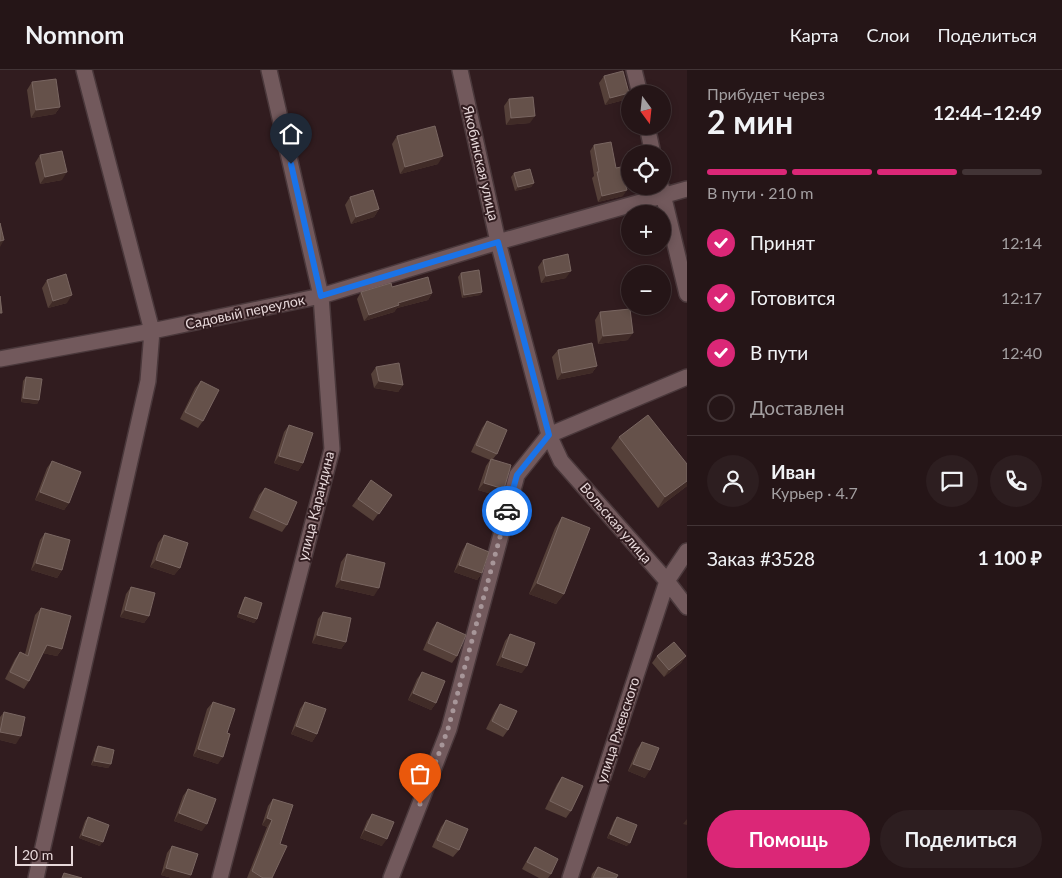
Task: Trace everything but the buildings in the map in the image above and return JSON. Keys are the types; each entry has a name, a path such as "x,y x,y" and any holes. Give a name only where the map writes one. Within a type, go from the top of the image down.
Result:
{"street":[{"path":"36,878 148,381 152,331 84,70"},
{"name":"улица Карандина","path":"220,878 332,449 321,296 269,70"},
{"name":"Якобинская улица","path":"460,70 498,242 549,435"},
{"path":"634,70 638,85"},
{"name":"Садовый переулок","path":"671,190 687,189"},
{"name":"Садовый переулок","path":"0,359 152,331 321,296 649,195"},
{"path":"663,195 687,294"},
{"path":"390,878 448,729 517,475 549,435 687,377"},
{"name":"Вольская улица","path":"549,435 561,461 667,581 687,607"},
{"name":"улица Ржевского","path":"570,878 667,581 687,551"}],"way so far":[{"path":"420,804 448,729 507,511"}],"route":[{"path":"291,164 321,296 498,242 549,435 517,475 507,511"}]}
